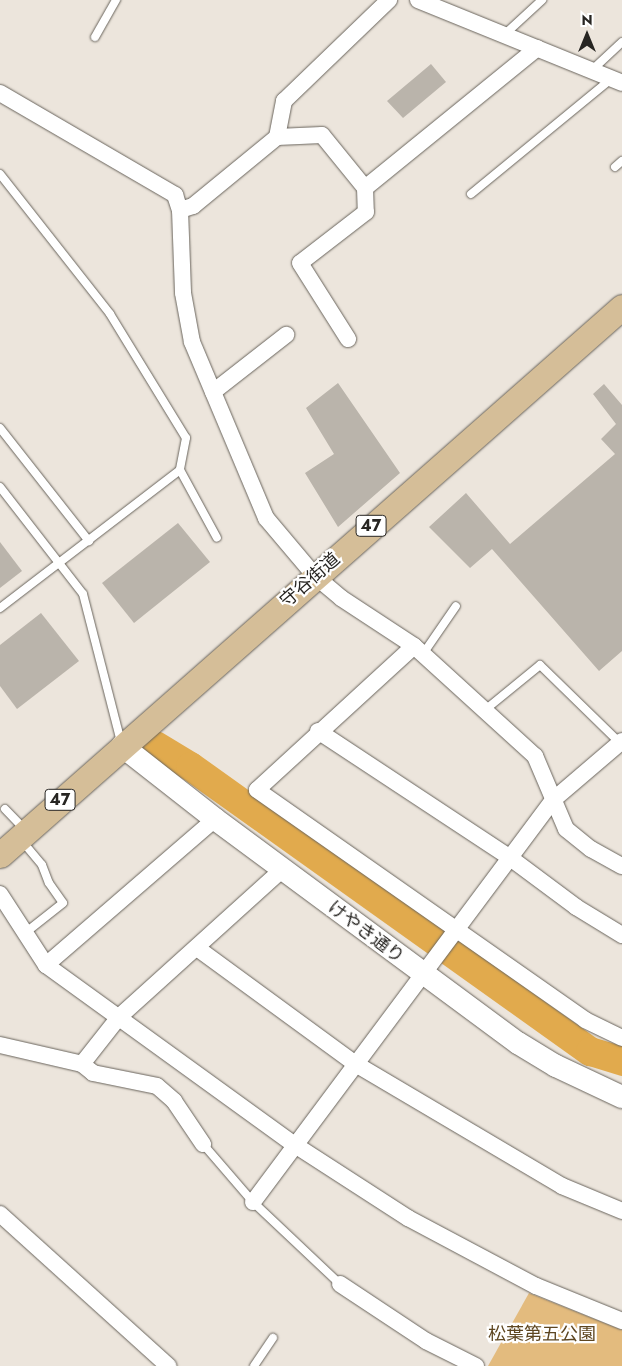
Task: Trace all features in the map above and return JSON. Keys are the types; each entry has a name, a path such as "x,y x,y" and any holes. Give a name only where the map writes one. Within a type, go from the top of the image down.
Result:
{"main road":[{"name":"守谷街道","path":"0,855 314,576 622,308"}],"street":[{"path":"277,137 284,101 389,0"},
{"path":"418,0 616,81"},
{"path":"365,188 537,48"},
{"path":"0,93 175,195 180,210 184,303 192,342 266,518 314,576 341,598 418,650 535,756 566,829 591,849 622,866"},
{"path":"180,210 193,206 277,137 322,135 365,188 366,212 300,263 348,339"},
{"path":"213,392 286,335"},
{"path":"418,650 318,731 257,790 585,1020 622,1038"},
{"path":"318,731 509,857 576,907 622,935"},
{"path":"254,1202 354,1064 553,800 621,742"},
{"name":"けやき通り","path":"122,746 215,819 421,974 556,1066 622,1097"},
{"path":"46,965 215,819"},
{"path":"82,1064 119,1017 283,869"},
{"path":"0,894 46,965 295,1145 417,1222 536,1286 622,1321"},
{"path":"197,948 354,1064 562,1186 622,1211"},
{"path":"0,1045 82,1064 93,1073 157,1086 174,1101 203,1144"},
{"path":"0,1214 168,1366"},
{"path":"340,1284 426,1341 469,1364"}],"lane":[{"path":"95,37 116,0"},
{"path":"504,35 542,0"},
{"path":"591,70 622,42"},
{"path":"471,194 616,81"},
{"path":"615,167 622,162"},
{"path":"0,174 110,314 175,418 186,438 180,470 217,538"},
{"path":"0,428 89,541"},
{"path":"0,608 180,470"},
{"path":"0,487 83,594 122,746"},
{"path":"418,650 456,606"},
{"path":"485,710 540,665 621,742"},
{"path":"5,809 42,865 49,883 63,903 25,933"},
{"path":"203,1144 254,1202 340,1284"},
{"path":"254,1366 273,1338"}],"green space":[{"name":"松葉第五公園","path":"529,1293 622,1330 622,1366 488,1366"}],"building":[{"path":"431,64 446,82 403,118 387,101"},
{"path":"338,383 400,473 338,527 305,473 334,454 306,408"},
{"path":"604,384 622,405 622,651 599,671 492,549 470,568 429,527 466,493 510,544 615,454 601,439 616,424 593,394"},
{"path":"178,523 210,562 134,623 102,583"},
{"path":"0,542 22,571 0,588"},
{"path":"41,613 79,661 17,709 0,686 0,645"}],"waterway":[{"path":"155,745 190,766 590,1051 622,1061"}]}
